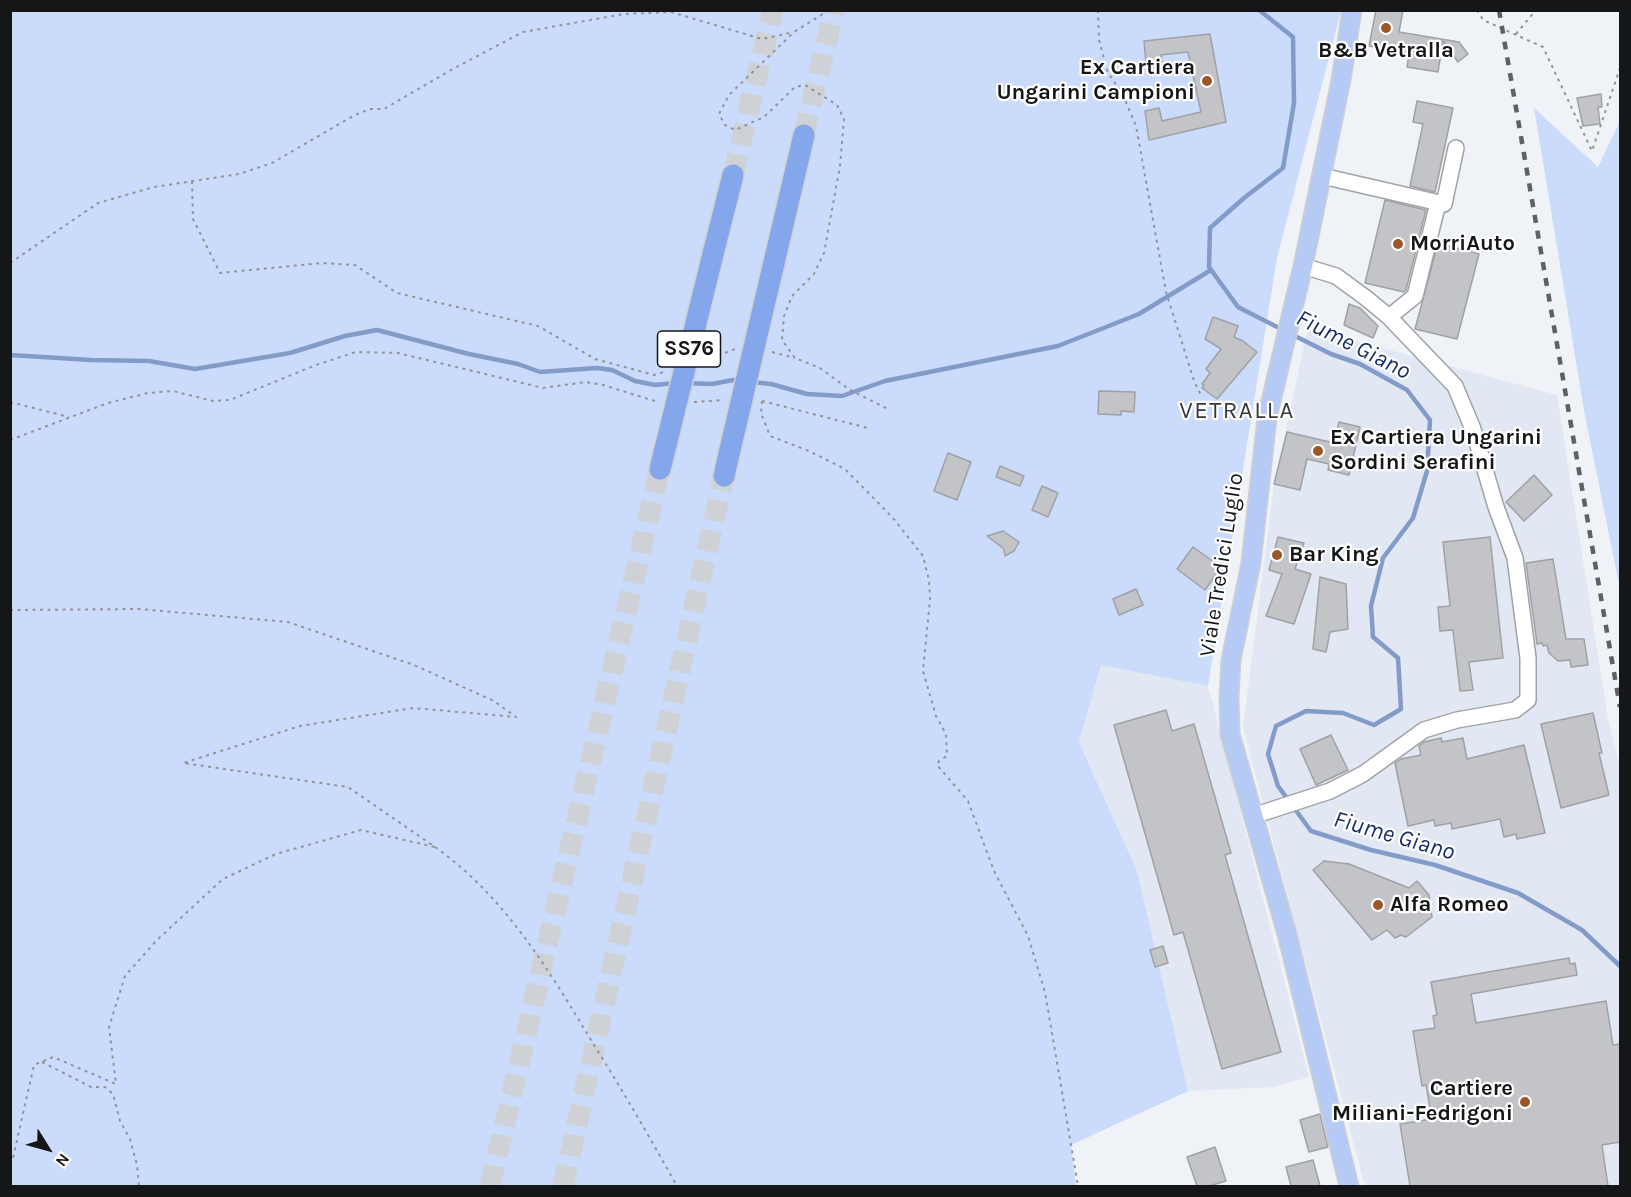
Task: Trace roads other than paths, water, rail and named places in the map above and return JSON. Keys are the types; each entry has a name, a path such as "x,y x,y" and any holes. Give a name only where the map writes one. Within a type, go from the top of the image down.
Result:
{"highway":[{"name":"SS76","path":"724,476 804,135"},
{"name":"SS76","path":"660,469 733,175"}],"main road":[{"name":"Viale Tredici Luglio","path":"1349,1186 1287,934 1230,734 1230,678 1231,660 1251,563 1267,418 1322,176 1352,10"}],"street":[{"path":"1322,176 1444,204 1455,148"},
{"path":"1389,317 1415,296 1438,203"},
{"path":"1253,816 1330,791 1363,774 1425,730 1457,720 1515,710 1528,700 1528,658 1515,558 1496,507 1473,429 1455,386 1389,317 1336,276 1303,266"}],"waterway":[{"name":"Fiume Giano","path":"1259,10 1293,37 1294,103 1283,168 1210,228 1209,267 1238,307 1283,330"},
{"path":"752,382 771,384 807,394 842,396 885,381 1058,346 1139,314 1211,270"},
{"path":"10,355 149,361 195,369 290,353 345,336 377,330 518,364 540,372 597,368 612,370 635,381 655,385 675,383"},
{"name":"Fiume Giano","path":"1291,334 1331,354 1360,364 1407,390 1430,420 1427,471 1413,518 1383,558 1371,606 1373,637 1398,658 1401,709 1374,725 1343,713 1306,711 1276,726 1268,754 1278,786 1311,831 1371,850 1435,865 1518,893 1582,930 1620,966"},
{"path":"686,383 712,384 740,381"}],"tunnel":[{"path":"733,175 773,10"},
{"path":"804,135 834,10"},
{"path":"490,1186 660,469"},
{"path":"563,1186 724,476"}],"railway":[{"path":"1499,10 1620,707"}],"place":[{"name":"B&B Vetralla","path":"1386,28"},
{"name":"Ex Cartiera Ungarini Campioni","path":"1207,81"},
{"name":"MorriAuto","path":"1398,244"},
{"name":"Ex Cartiera Ungarini Sordini Serafini","path":"1318,451"},
{"name":"Bar King","path":"1277,555"},
{"name":"Alfa Romeo","path":"1378,905"},
{"name":"Cartiere Miliani-Fedrigoni","path":"1525,1102"}],"district":[{"name":"VETRALLA","path":"1237,411"}]}
